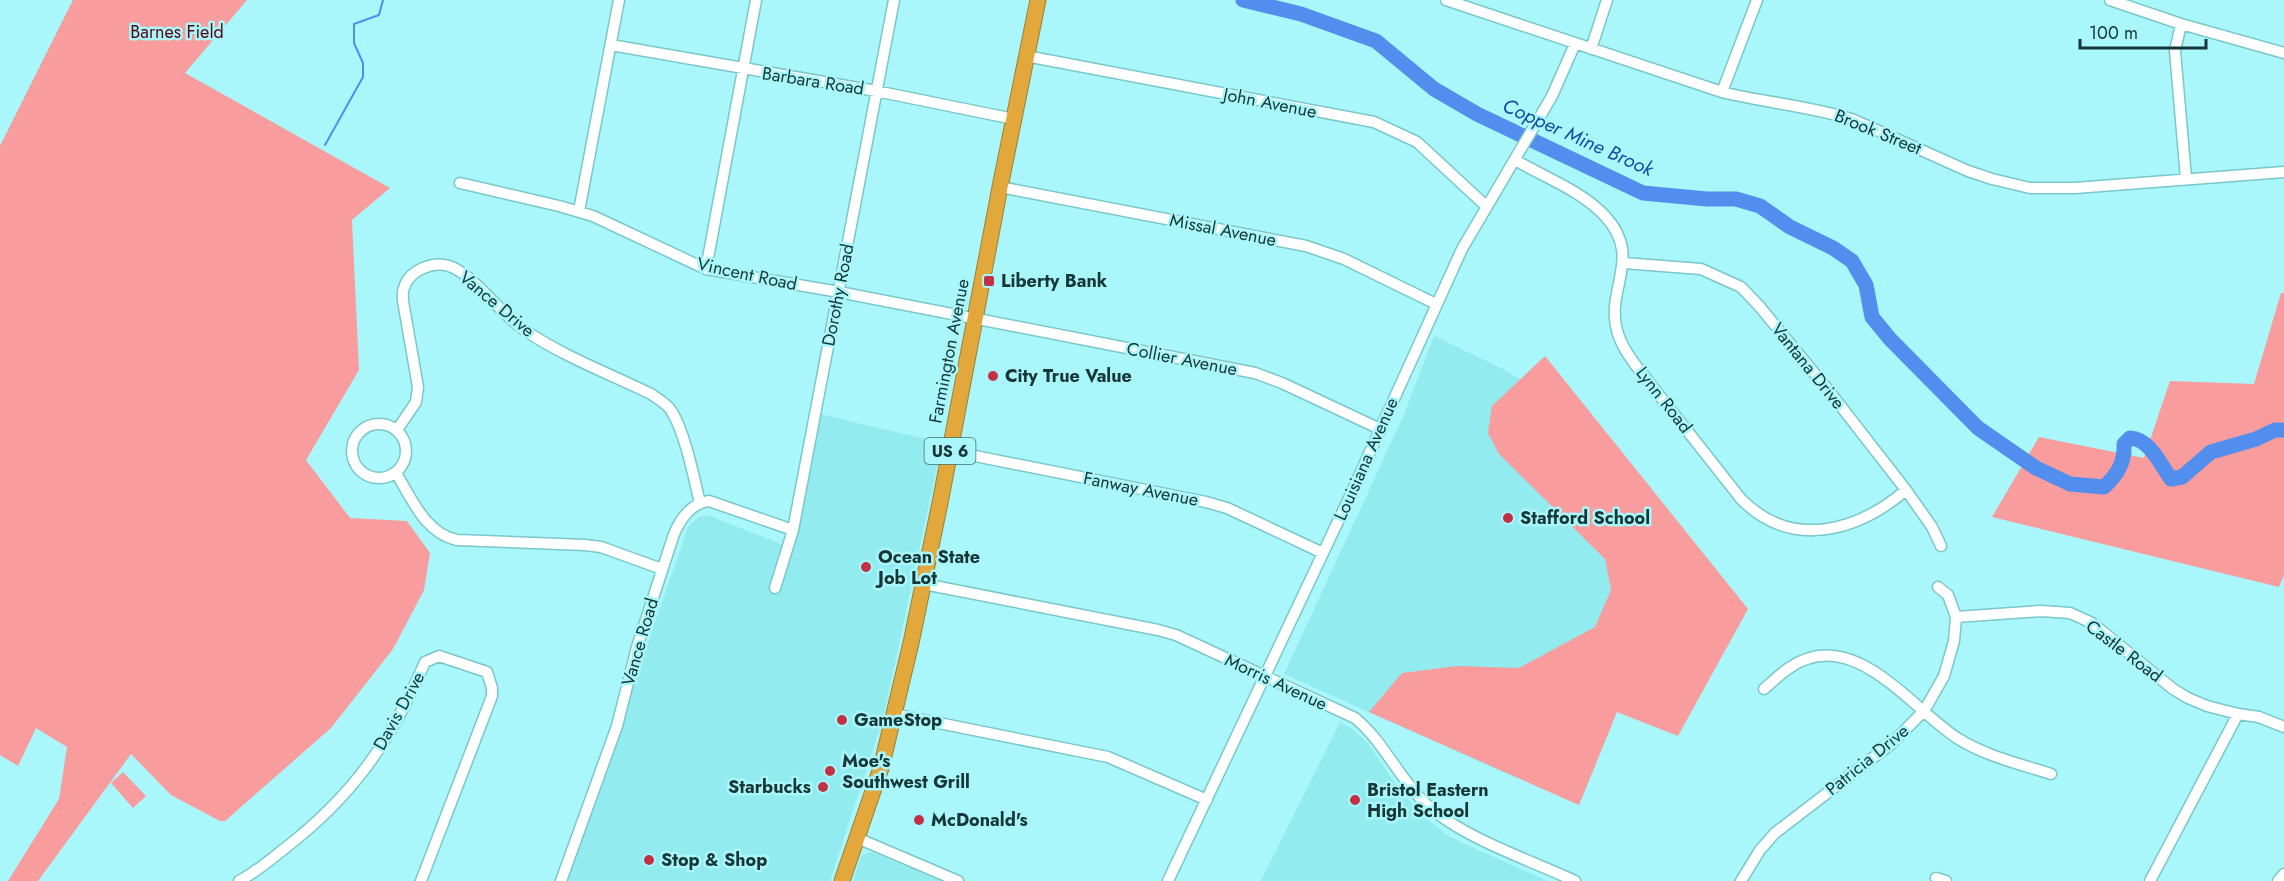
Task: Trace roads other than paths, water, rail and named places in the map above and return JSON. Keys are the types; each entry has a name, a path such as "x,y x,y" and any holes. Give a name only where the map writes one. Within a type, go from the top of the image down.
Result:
{"highway":[{"name":"Farmington Avenue","path":"842,881 880,768 924,584 1038,0"}],"street":[{"path":"579,211 619,0"},
{"path":"706,269 756,0"},
{"name":"Dorothy Road","path":"775,588 793,530 894,0"},
{"name":"Brook Street","path":"1446,0 1722,92 1752,100 1835,114 1854,120 1968,171 2020,186 2075,188 2284,172"},
{"path":"1591,49 1607,0"},
{"path":"1722,92 1757,0"},
{"path":"2110,0 2181,24 2284,53"},
{"path":"2181,24 2175,51 2186,178"},
{"name":"Louisiana Avenue","path":"1168,881 1323,553 1436,304 1486,206 1552,96 1575,44"},
{"name":"Barbara Road","path":"611,45 876,91 1014,119"},
{"name":"John Avenue","path":"1026,56 1374,123 1417,142 1486,206"},
{"name":"Lynn Road","path":"1515,160 1577,195 1605,216 1619,240 1624,263 1615,313 1616,326 1622,344 1637,367 1741,499 1754,512 1784,526 1811,531 1831,528 1872,515 1906,490"},
{"name":"Vincent Road","path":"460,183 579,211 706,269 975,319"},
{"name":"Missal Avenue","path":"1000,187 1306,246 1344,259 1436,304"},
{"name":"Vantana Drive","path":"1624,263 1701,269 1741,287 1829,391 1906,490 1932,527 1941,546"},
{"name":"Vance Drive","path":"398,430 416,402 418,387 403,302 404,287 413,274 424,267 439,264 451,266 464,274 502,314 522,329 547,344 651,394 672,411 700,503"},
{"name":"Collier Avenue","path":"975,319 1255,373 1282,382 1380,429"},
{"path":"370,425 388,425 398,430 406,444 405,460 396,473 381,479 365,475 358,469 352,453 356,436 370,425"},
{"name":"Fanway Avenue","path":"950,451 1206,502 1227,508 1323,553"},
{"path":"396,473 422,517 445,537 457,540 601,547 662,569"},
{"path":"700,503 718,503 793,530"},
{"name":"Vance Road","path":"561,881 617,726 637,647 662,569 681,518 700,503"},
{"name":"Morris Avenue","path":"924,584 1176,635 1354,718 1369,730 1417,795 1449,821 1466,832 1575,881"},
{"path":"1938,587 1948,596 1956,616"},
{"name":"Castle Road","path":"1956,616 2041,610 2070,613 2092,623 2181,693 2207,706 2259,717 2284,727"},
{"name":"Patricia Drive","path":"1741,881 1760,850 1775,833 1891,744 1924,711 1944,676 1953,641 1956,616"},
{"name":"Davis Drive","path":"239,881 312,828 343,797 387,740 425,662 439,656 487,672 492,696 421,881"},
{"path":"1764,689 1790,667 1812,658 1835,656 1865,665 1887,680 1956,738 1971,746 2051,774"},
{"path":"894,714 1108,757 1207,800"},
{"path":"2150,881 2238,714"},
{"path":"857,838 958,881"},
{"path":"2278,881 2284,874"}],"waterway":[{"path":"325,145 363,77 363,63 354,43 354,24 379,15 383,0"},
{"name":"Copper Mine Brook","path":"1243,0 1301,14 1376,41 1434,89 1477,114 1643,193 1707,199 1736,199 1760,206 1790,227 1833,248 1852,261 1866,285 1872,317 1890,339 1978,428 2036,468 2070,484 2104,487 2119,468 2124,444 2130,438 2137,439 2149,447 2171,479 2182,477 2211,452 2256,439 2275,430 2284,430"}],"place":[{"name":"Liberty Bank","path":"989,281"},
{"name":"City True Value","path":"993,376"},
{"name":"Stafford School","path":"1508,518"},
{"name":"Ocean State Job Lot","path":"866,567"},
{"name":"GameStop","path":"842,720"},
{"name":"Moe's Southwest Grill","path":"830,771"},
{"name":"Starbucks","path":"823,787"},
{"name":"Bristol Eastern High School","path":"1355,800"},
{"name":"McDonald's","path":"919,820"},
{"name":"Stop & Shop","path":"649,860"}],"park label":[{"name":"Barnes Field","path":"177,32"}]}
